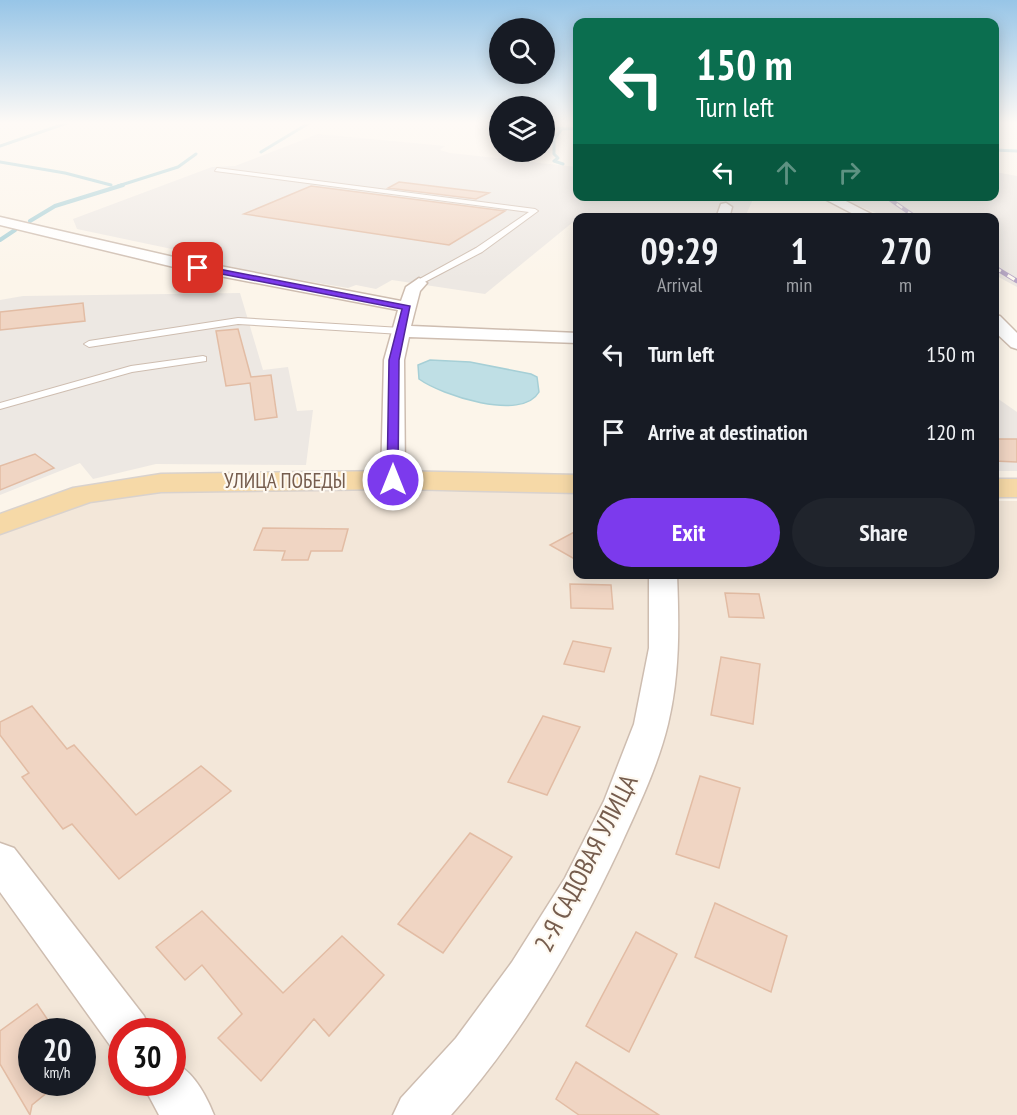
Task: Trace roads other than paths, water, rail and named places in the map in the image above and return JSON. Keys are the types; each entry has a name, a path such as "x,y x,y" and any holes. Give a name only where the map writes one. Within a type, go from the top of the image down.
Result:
{"main road":[{"name":"УЛИЦА ПОБЕДЫ","path":"0,525 84,494 123,487 196,481 393,480 573,484"},
{"path":"999,488 1017,488"}],"street":[{"path":"836,201 862,213"},
{"path":"0,221 178,263 407,308"},
{"path":"393,480 394,360 412,290 419,283"},
{"path":"999,325 1017,343"},
{"path":"401,330 573,338"},
{"name":"2-Я САДОВАЯ УЛИЦА","path":"418,1115 473,1054 528,977 579,891 622,802 651,724 664,648 663,579"},
{"path":"0,860 118,1018"},
{"path":"175,1096 189,1115"}],"lane":[{"path":"256,175 535,211 479,250 419,283"},
{"path":"89,344 238,321 401,330"},
{"path":"0,406 130,369 203,359"}],"water":[{"path":"430,360 470,362 531,374 537,377 539,392 530,401 516,405 481,403 462,398 419,379 418,365"}],"waterway":[{"path":"73,175 111,185"},
{"path":"118,186 153,175"},
{"path":"30,221 55,206 123,185"},
{"path":"0,240 15,230"}],"railway":[{"path":"892,201 910,213"},
{"path":"999,270 1017,281"}]}
